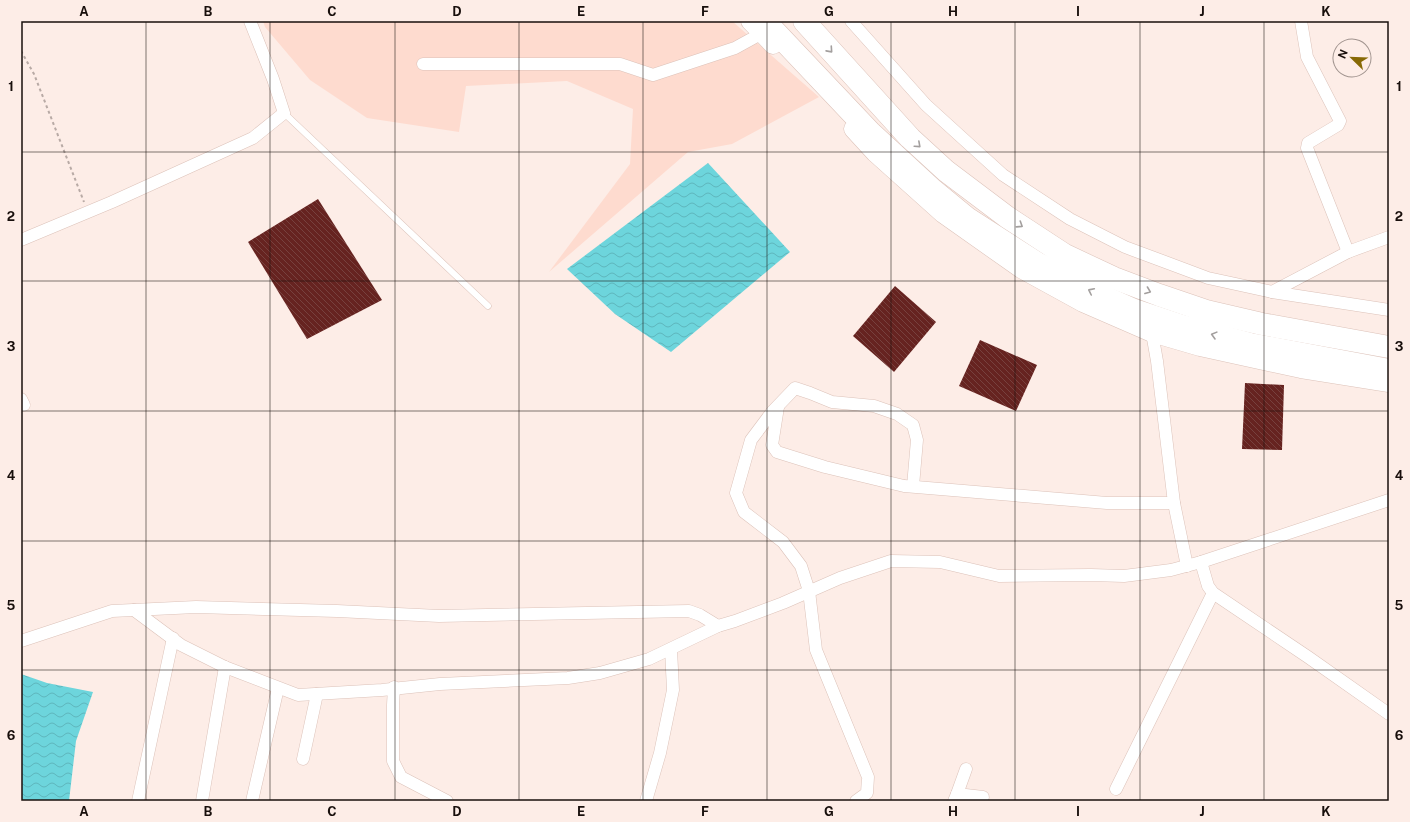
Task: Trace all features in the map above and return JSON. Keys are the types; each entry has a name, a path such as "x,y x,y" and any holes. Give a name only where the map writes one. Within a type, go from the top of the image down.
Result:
{"highway":[{"path":"804,21 910,138 946,171 1001,213 1065,255 1114,278 1206,311 1262,324 1389,347"},
{"path":"764,28 870,132 933,190 967,218 1037,263 1096,293 1134,310 1182,326 1250,344 1389,370"}],"street":[{"path":"21,240 88,212 253,138 284,113 273,79 250,21"},
{"path":"750,21 764,28 875,153 943,214 1021,269 1083,303 1152,333 1200,347 1293,367 1389,383"},
{"path":"851,21 926,105 1003,175 1070,219 1125,247 1208,278 1272,292 1389,310"},
{"path":"1301,21 1307,57 1340,121 1338,125 1308,144 1307,148 1348,252"},
{"path":"423,64 620,64 653,75 735,48 755,37 764,28"},
{"path":"1272,292 1348,252 1389,238"},
{"path":"1152,333 1157,361 1174,503 1186,566"},
{"path":"856,801 869,797 868,777 816,650 809,591 801,566 783,542 744,512 736,493 751,440 778,406 795,388 832,402 874,406 897,414 913,424 917,440 913,486"},
{"path":"778,406 772,445 777,452 825,467 904,486 1108,503 1174,503"},
{"path":"134,610 181,644 225,667 298,695 382,690 394,687 440,684 568,678 600,673 649,659 718,626 735,621 840,578 891,561 940,562 999,576 1124,576 1171,570 1201,562 1389,500"},
{"path":"1201,562 1208,586 1213,593 1389,714"},
{"path":"1116,789 1213,593"},
{"path":"21,641 112,611 196,607 337,611 440,616 689,611 700,615 718,626"},
{"path":"138,801 173,638"},
{"path":"646,801 660,753 673,690 671,649"},
{"path":"202,801 225,667"},
{"path":"394,687 393,761 401,777 446,801"},
{"path":"252,801 278,688"},
{"path":"303,760 317,694"},
{"path":"966,769 955,798 983,797"}],"lane":[{"path":"284,113 488,306"}],"path":[{"path":"21,51 34,74 88,212"}],"shaded area":[{"path":"263,21 732,21 819,97 732,144 688,152 549,272 630,164 633,109 567,81 466,86 459,132 367,118 310,80 265,27"}],"water":[{"path":"708,163 790,252 671,352 615,314 567,269"},
{"path":"21,674 47,683 93,692 76,741 69,801 21,801"}],"building":[{"path":"318,199 382,300 307,339 248,242"},
{"path":"895,286 936,322 894,372 853,336"},
{"path":"980,340 1037,365 1016,411 959,386"},
{"path":"1245,383 1284,385 1282,450 1242,449"}]}
